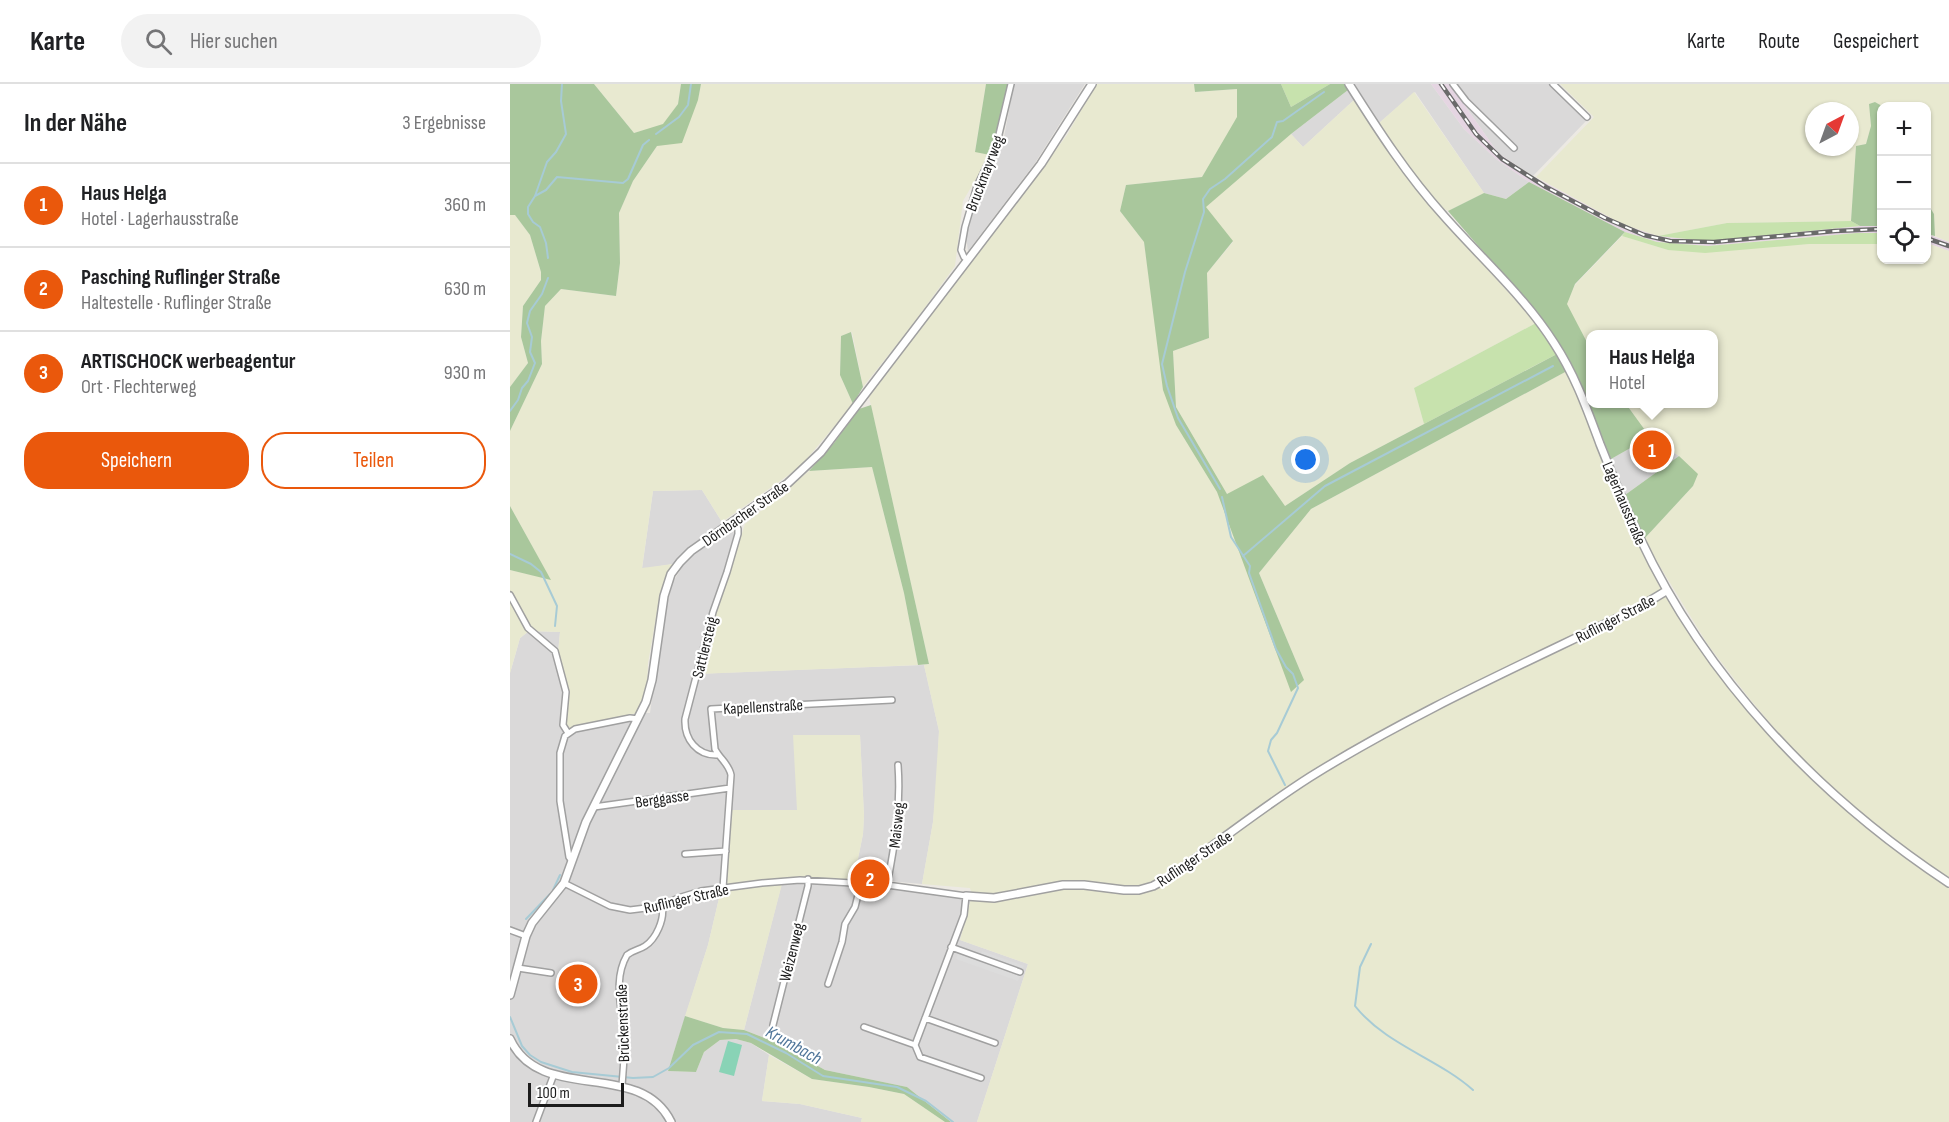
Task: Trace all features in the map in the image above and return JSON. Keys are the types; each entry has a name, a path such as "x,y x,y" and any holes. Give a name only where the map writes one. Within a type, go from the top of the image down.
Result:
{"street":[{"name":"Bruckmayrweg","path":"968,260 961,249 964,227 978,184 996,147 1011,84"},
{"name":"Dörnbacher Straße","path":"510,996 526,936 532,923 564,883 594,807 650,692 662,609 671,574 691,551 795,478 821,452 1046,156 1092,84"},
{"name":"Lagerhausstraße","path":"1349,84 1377,129 1419,187 1521,301 1552,341 1576,383 1630,518 1666,591 1706,650 1780,741 1869,823 1912,858 1949,883"},
{"path":"1454,84 1466,101 1514,148"},
{"path":"1553,84 1587,117"},
{"name":"Sattlersteig","path":"718,755 705,753 694,746 687,734 685,719 712,612 738,534 734,522"},
{"name":"Ruflinger Straße","path":"564,883 615,908 630,910 662,906 682,896 723,888 808,879 887,885 994,898 1063,885 1130,890 1153,886 1173,875 1299,784 1337,761 1425,712 1638,608 1666,591"},
{"path":"510,595 528,628 555,651 566,692 563,725 568,733"},
{"name":"Kapellenstraße","path":"723,888 730,788 729,767 718,755 714,743 711,709 892,700"},
{"path":"572,861 569,858 562,823 561,746 568,733 575,729 630,718 638,719"},
{"name":"Maisweg","path":"887,885 898,822 900,797 898,765"},
{"name":"Berggasse","path":"594,807 730,788"},
{"path":"685,854 726,851"},
{"name":"Weizenweg","path":"773,1025 808,879"},
{"path":"828,984 842,942 845,924 855,907 861,883"},
{"path":"966,896 964,915 915,1045 920,1057 981,1078"},
{"name":"Brückenstraße","path":"622,1080 624,1040 619,991 621,970 627,955 645,946 654,936 663,916 662,906"},
{"path":"510,930 526,936"},
{"path":"951,947 1020,972"},
{"path":"518,968 551,973"},
{"path":"925,1018 995,1043"},
{"path":"864,1027 915,1045"},
{"path":"510,1039 526,1062 554,1074 568,1078 622,1080 657,1102 671,1122"},
{"path":"536,1122 554,1074"}],"shaded area":[{"path":"1014,84 1085,84 1035,163 968,251 966,237 970,218 981,187 1004,137"},
{"path":"1355,84 1431,84 1464,129 1496,159 1529,182 1506,199 1484,193 1415,92 1378,124"},
{"path":"1431,84 1450,84 1498,153 1532,176 1622,224 1658,236 1706,241 1860,226 1877,226 1877,233 1708,246 1657,242 1625,232 1529,182 1496,159 1464,129"},
{"path":"1450,84 1549,84 1586,121 1533,176 1498,153"},
{"path":"1348,90 1354,100 1303,147 1291,134"},
{"path":"1931,235 1949,242 1949,251 1931,244"},
{"path":"1650,437 1679,456 1625,495 1611,459"},
{"path":"702,490 722,522 732,529 736,537 710,610 693,674 924,665 939,731 937,782 933,822 922,884 854,878 863,834 864,815 860,735 797,810 732,810 720,894 708,945 668,1071 696,1072 704,1052 720,1040 736,1039 751,1043 769,1055 762,1101 800,1104 862,1118 861,1122 510,1122 510,673 520,638 529,631 560,632 558,653 570,728 637,713 650,713 662,623 673,582 684,564 642,569 653,491"},
{"path":"782,883 853,884 961,897 970,902 960,940 1028,964 977,1122 951,1122 907,1087 825,1070 775,1042 744,1030"},
{"path":"982,951 1024,966 1022,970 980,955"},
{"path":"958,953 1020,976 1018,981 956,959"}],"green space":[{"path":"510,84 594,84 634,133 663,124 678,104 681,84 701,84 698,100 682,143 657,146 633,181 619,213 620,263 616,296 561,289 545,306 541,341 542,364 510,431 510,387 528,363 521,337 523,306 541,280 541,272 530,235 515,215 510,215"},
{"path":"594,84 681,84 678,104 663,125 634,133"},
{"path":"701,84 986,84 975,151 990,155 963,201 955,266 863,387 852,332 841,336 840,375 853,404 800,467 722,522 702,490 653,491 642,568 673,564 666,576 660,595 648,663 647,690 637,713 570,728 566,723 568,692 558,653 560,632 529,631 520,638 510,673 510,570 550,579 510,506 510,431 542,364 541,341 545,306 561,289 616,296 620,263 619,213 633,181 657,146 698,100"},
{"path":"986,84 1008,84 1003,113 990,155 975,152"},
{"path":"1096,84 1194,84 1196,92 1237,89 1238,117 1202,177 1126,185 1120,211 1144,242 1154,314 1176,425 1217,492 1304,680 1259,573 1311,509 1567,371 1640,545 1724,679 1787,754 1861,821 1913,863 1949,887 1949,1122 977,1122 1028,964 960,940 972,895 970,888 922,884 933,822 939,731 924,665 929,664 869,397 1067,135"},
{"path":"1194,84 1281,84 1291,107 1330,84 1344,84 1348,90 1291,134 1206,207 1233,241 1207,273 1209,338 1173,351 1176,407 1227,494 1263,475 1285,506 1350,463 1557,354 1567,371 1311,509 1259,573 1304,680 1291,692 1217,492 1176,425 1163,390 1144,242 1120,211 1126,185 1202,177 1237,117 1237,89 1195,92"},
{"path":"1281,84 1330,84 1291,107"},
{"path":"1560,84 1949,84 1949,242 1935,236 1934,214 1931,208 1931,102 1875,102 1869,104 1871,126 1866,144 1859,145 1859,102 1805,102 1805,156 1855,156 1851,221 1727,223 1658,236 1622,224 1536,177 1594,117"},
{"path":"1414,92 1484,193 1448,211 1441,207 1407,166 1378,124"},
{"path":"1354,100 1404,173 1441,218 1536,323 1414,388 1424,424 1350,463 1285,506 1227,494 1176,407 1173,351 1209,338 1207,273 1233,242 1205,207 1291,134 1303,147"},
{"path":"1877,103 1877,226 1860,226 1851,221 1855,156 1859,156 1859,145 1866,144 1871,126 1869,104"},
{"path":"1529,182 1625,232 1575,284 1567,304 1586,340 1586,397 1565,354 1538,315 1448,211 1484,193 1506,199"},
{"path":"1931,209 1934,214 1935,236 1931,235"},
{"path":"510,215 515,215 530,235 541,272 541,280 523,306 521,337 528,363 510,387"},
{"path":"1851,221 1860,226 1706,241 1658,236 1727,223"},
{"path":"1625,232 1657,242 1708,246 1877,233 1877,244 1809,244 1705,253 1668,250 1622,236"},
{"path":"1622,236 1668,250 1809,244 1877,244 1877,264 1931,264 1931,244 1949,251 1949,879 1850,803 1792,749 1708,645 1645,538 1693,486 1697,474 1679,456 1650,437 1629,408 1718,408 1718,330 1586,330 1586,341 1566,304 1575,285"},
{"path":"1536,323 1557,354 1424,424 1414,388"},
{"path":"851,332 863,387 853,404 840,375 841,336"},
{"path":"871,405 929,664 918,665 904,593 872,467 809,471 834,443 859,409"},
{"path":"1590,408 1629,408 1650,437 1611,459"},
{"path":"1679,456 1698,474 1693,486 1645,538 1625,495"},
{"path":"872,467 904,593 918,665 699,674 745,524 809,471"},
{"path":"510,506 551,580 510,570"},
{"path":"793,735 860,735 864,815 863,834 853,884 815,882 782,884 744,1030 723,1028 685,1016 708,945 720,894 732,810 797,810"},
{"path":"685,1016 723,1028 744,1030 775,1042 825,1070 907,1087 951,1122 945,1122 904,1094 812,1079 751,1043 736,1039 720,1040 704,1052 696,1072 668,1071"},
{"path":"728,1041 742,1045 734,1076 719,1072"},
{"path":"769,1055 812,1079 904,1094 945,1122 861,1122 862,1118 800,1104 762,1101"}],"waterway":[{"path":"548,258 546,243 540,227 528,214 528,207 535,196 547,162 556,152 566,134 561,101 562,84"},
{"path":"656,134 679,117 688,105 691,84"},
{"path":"1220,489 1178,418 1162,364 1185,272 1204,212 1203,199 1210,189 1225,179 1272,137 1277,122 1283,121 1324,92"},
{"path":"535,196 546,190 557,177 623,183 628,179 643,145 649,140"},
{"path":"510,411 528,381 535,363 530,352 532,337 527,323 530,311 542,294 548,278"},
{"path":"1243,556 1325,486 1553,366"},
{"path":"1222,497 1231,537 1250,566 1249,573 1276,649 1286,667 1293,674 1298,688 1277,733 1271,740 1268,751 1285,785"},
{"path":"510,554 531,564 541,572 557,606 555,626"},
{"name":"Krumbach","path":"553,890 560,875"},
{"name":"Krumbach","path":"526,919 550,894"},
{"path":"1371,944 1360,967 1355,1006 1381,1031 1444,1069 1473,1090"},
{"name":"Krumbach","path":"510,1017 522,1046 530,1055 541,1062 572,1072 633,1078 653,1077 669,1068 693,1045 719,1032 747,1034 786,1053 823,1076 897,1087 926,1101 953,1122"}],"railway":[{"path":"1441,84 1476,134 1502,159 1546,187 1605,218 1644,235 1670,241 1714,242 1877,229"},
{"path":"1931,240 1949,246"}],"place":[{"name":"Haus Helga","path":"1652,450"},
{"name":"Pasching Ruflinger Straße","path":"870,879"},
{"name":"ARTISCHOCK werbeagentur","path":"578,984"}]}
